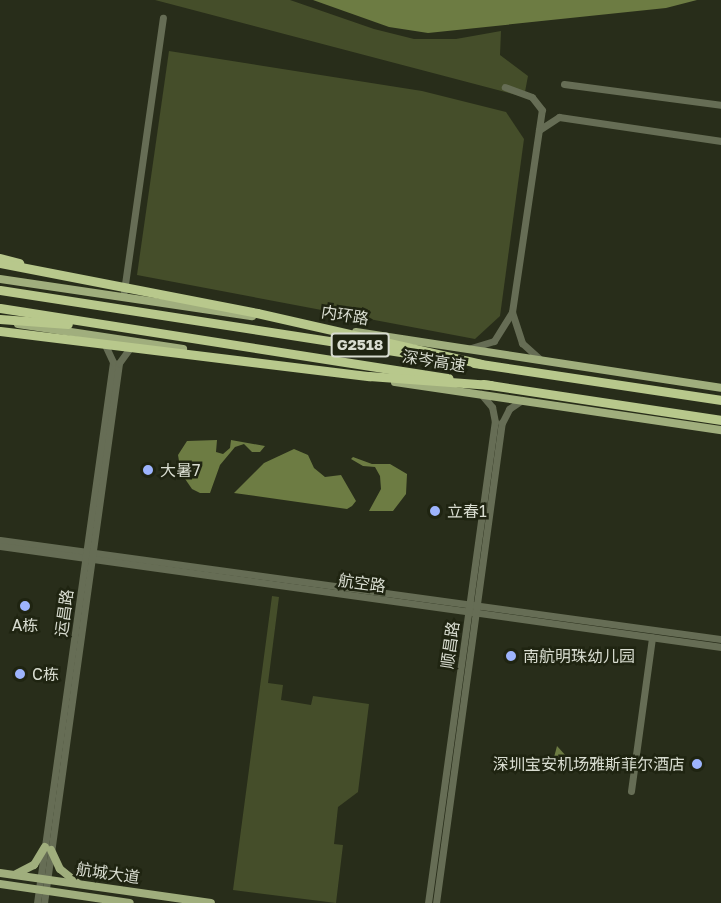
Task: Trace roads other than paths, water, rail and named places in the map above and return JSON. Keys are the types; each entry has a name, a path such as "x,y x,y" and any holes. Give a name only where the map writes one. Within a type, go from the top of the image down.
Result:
{"highway":[{"path":"0,258 481,364"},
{"path":"0,262 62,273"},
{"name":"深岑高速","path":"0,290 721,400"},
{"name":"深岑高速","path":"0,308 721,420"},
{"path":"0,320 124,327"},
{"path":"0,331 369,376 491,385"}],"main road":[{"name":"内环路","path":"0,279 721,388"},
{"path":"0,320 721,430"},
{"path":"12,874 34,865 48,849 60,869 80,884"},
{"name":"航城大道","path":"0,873 211,903"},
{"name":"航城大道","path":"0,884 42,898 130,903"}],"street":[{"path":"124,297 163,18"},
{"path":"564,84 721,105"},
{"path":"466,348 494,341 512,312 542,110 532,97 505,87"},
{"path":"539,130 559,117 721,141"},
{"path":"512,312 522,343 547,361"},
{"name":"运昌路","path":"42,898 113,363 107,347 92,335"},
{"name":"运昌路","path":"89,555 119,363 126,350 140,342"},
{"name":"顺昌路","path":"436,903 495,422 492,407 481,394"},
{"name":"顺昌路","path":"428,903 502,423 509,409 522,400"},
{"name":"航空路","path":"0,540 89,555 473,608 721,639"},
{"name":"航空路","path":"0,546 89,555"},
{"name":"航空路","path":"473,608 721,646"},
{"path":"631,791 652,637"}],"place":[{"name":"大暑7","path":"148,470"},
{"name":"立春1","path":"435,511"},
{"name":"A栋","path":"25,606"},
{"name":"南航明珠幼儿园","path":"511,656"},
{"name":"C栋","path":"20,674"},
{"name":"深圳宝安机场雅斯菲尔酒店","path":"697,764"}]}
